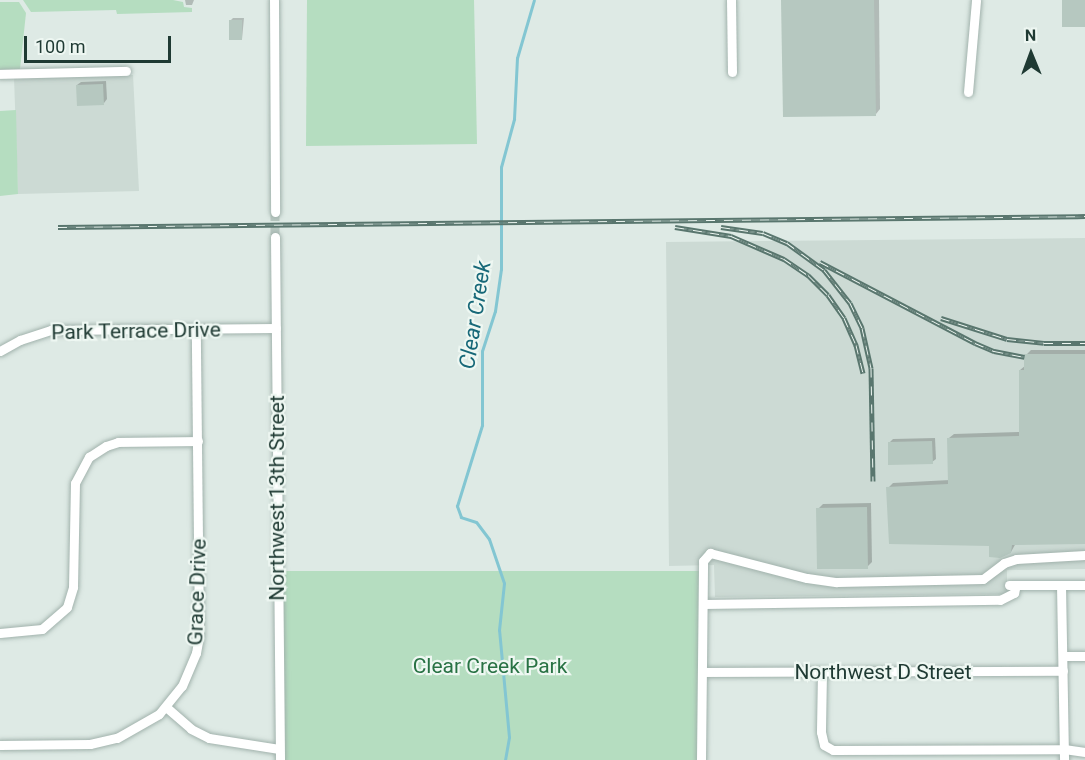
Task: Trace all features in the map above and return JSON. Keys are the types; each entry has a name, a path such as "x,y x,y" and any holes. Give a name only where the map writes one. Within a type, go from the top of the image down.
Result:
{"street":[{"path":"274,0 275,212"},
{"path":"731,0 732,72"},
{"path":"968,92 976,0"},
{"path":"0,74 126,71"},
{"name":"Northwest 13th Street","path":"275,237 280,760"},
{"name":"Park Terrace Drive","path":"0,351 20,340 51,330 276,328"},
{"name":"Grace Drive","path":"0,745 103,742 126,735 151,721 166,707 182,686 196,652 199,636 196,329"},
{"path":"0,633 34,631 47,625 67,607 73,587 75,483 89,457 106,446 118,442 198,441"},
{"path":"701,760 703,561 710,553 807,578 837,582 983,579 1004,562 1047,556 1085,555"},
{"path":"703,604 1000,600 1014,593 1013,585 1085,585"},
{"path":"1061,585 1064,760"},
{"path":"1063,656 1085,656"},
{"name":"Northwest D Street","path":"702,672 1063,671"},
{"path":"822,672 821,732 824,745 832,750 1064,749 1085,752"},
{"path":"166,707 191,729 208,738 279,749"}],"shaded area":[{"path":"133,75 139,191 18,194 14,77"},
{"path":"1085,238 1085,569 1007,570 1007,594 715,597 714,565 669,566 666,242"}],"green space":[{"path":"23,0 173,0 183,2 184,7 192,8 192,12 117,14 116,10 31,12"},
{"path":"307,0 474,0 477,144 306,146"},
{"path":"0,2 19,2 26,13 20,69 0,70"},
{"path":"16,110 18,194 0,196 0,111"},
{"name":"Clear Creek Park","path":"278,571 703,571 701,760 280,760"}],"building":[{"path":"781,0 874,0 876,116 783,117"},
{"path":"1062,0 1085,0 1085,27 1062,27"},
{"path":"229,20 242,20 242,40 229,40"},
{"path":"103,84 104,105 77,106 76,85"},
{"path":"1024,354 1085,354 1085,544 1012,545 1011,553 1000,558 989,557 989,546 889,544 886,487 948,484 947,438 1019,436 1019,370 1024,370"},
{"path":"932,441 933,464 888,465 888,442"},
{"path":"867,507 868,569 817,569 816,508"}],"waterway":[{"name":"Clear Creek","path":"505,760 509,737 499,630 504,583 489,539 476,522 461,517 457,506 482,425 482,351 495,311 501,269 501,167 514,119 517,58 534,0"}],"tunnel":[{"path":"275,212 275,237"}],"railway":[{"path":"58,227 1085,216"},
{"path":"675,227 731,236 784,259 808,275 828,295 844,318 856,345 863,373"},
{"path":"721,227 763,233 787,243 824,270 850,303 862,328 871,368 873,481"},
{"path":"820,262 975,343 994,351 1024,357"},
{"path":"941,318 1007,339 1044,343 1085,343"}]}
